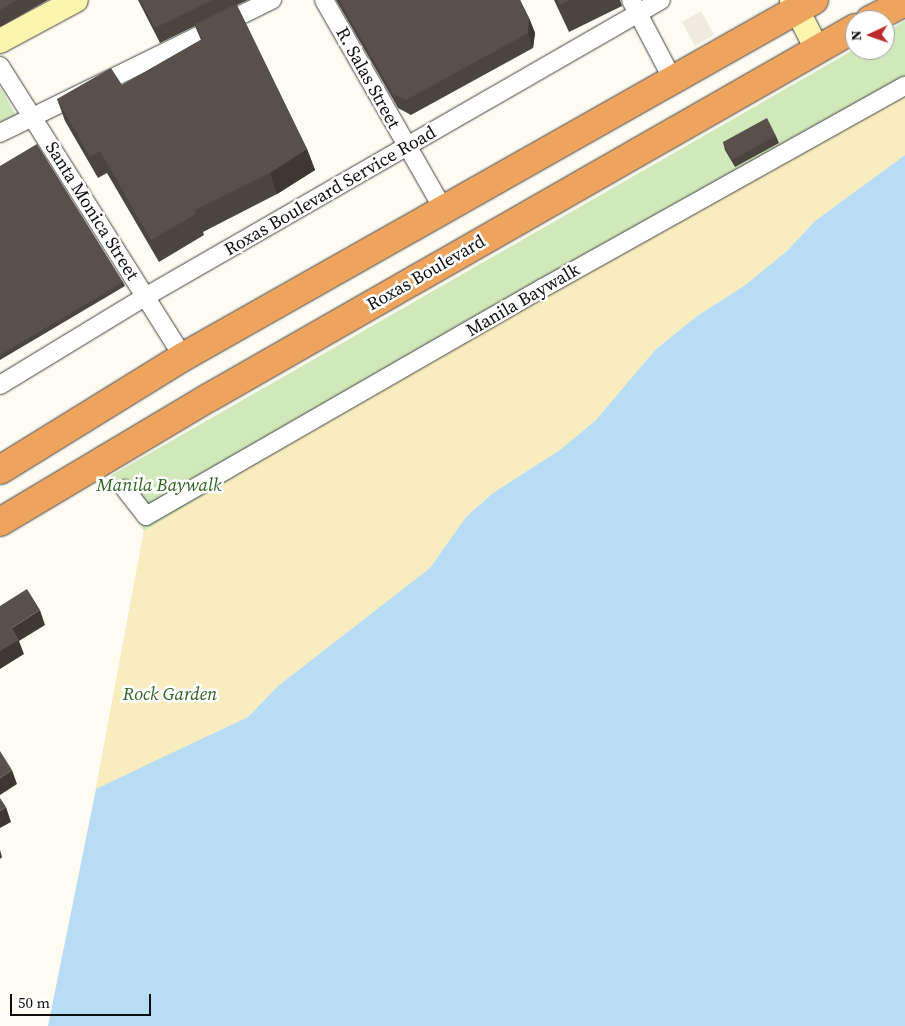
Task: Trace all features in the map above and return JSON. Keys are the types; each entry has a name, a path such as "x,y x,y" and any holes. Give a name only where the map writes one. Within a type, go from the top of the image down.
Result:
{"highway":[{"path":"889,10 905,2"},
{"path":"0,470 183,356 801,4"},
{"name":"Roxas Boulevard","path":"0,522 218,392 845,34"}],"main road":[{"path":"0,41 76,0"},
{"path":"801,4 817,49"}],"street":[{"path":"0,133 272,0"},
{"name":"R. Salas Street","path":"324,0 406,147 442,207"},
{"name":"Roxas Boulevard Service Road","path":"0,385 145,297 406,147 634,7 661,0"},
{"path":"634,7 672,78"},
{"name":"Santa Monica Street","path":"0,66 183,356"},
{"name":"Manila Baywalk","path":"126,489 146,516 534,293 905,86"}],"green space":[{"name":"Rock Garden","path":"905,21 905,93 204,740 96,789 144,531 110,476 845,55 845,60 895,60 895,26"},
{"path":"0,87 16,115 0,123"}],"sand":[{"path":"905,93 905,155 815,221 787,251 744,286 697,316 655,350 596,420 560,450 493,493 466,517 430,568 278,686 248,717 96,789 144,531 437,355"}],"shaded area":[{"path":"701,11 714,35 695,46 682,22"}],"water":[{"path":"905,155 905,1026 48,1026 96,789 248,717 278,686 430,568 466,517 493,493 560,450 596,420 655,350 697,316 744,286 787,251 815,221"}],"building":[{"path":"0,0 17,0 0,10"},
{"path":"140,0 212,0 155,28"},
{"path":"339,0 520,0 529,18 528,33 406,100 393,94"},
{"path":"557,0 570,0 560,5"},
{"path":"236,4 307,149 270,173 195,210 196,214 151,240 100,151 90,157 57,99 111,68 122,85 202,39 195,24"},
{"path":"767,118 776,136 732,160 723,142"},
{"path":"37,144 123,282 0,355 0,166"},
{"path":"27,589 40,610 12,628 19,640 0,651 0,606"},
{"path":"0,751 12,770 0,778"},
{"path":"0,798 6,807 0,811"}]}
